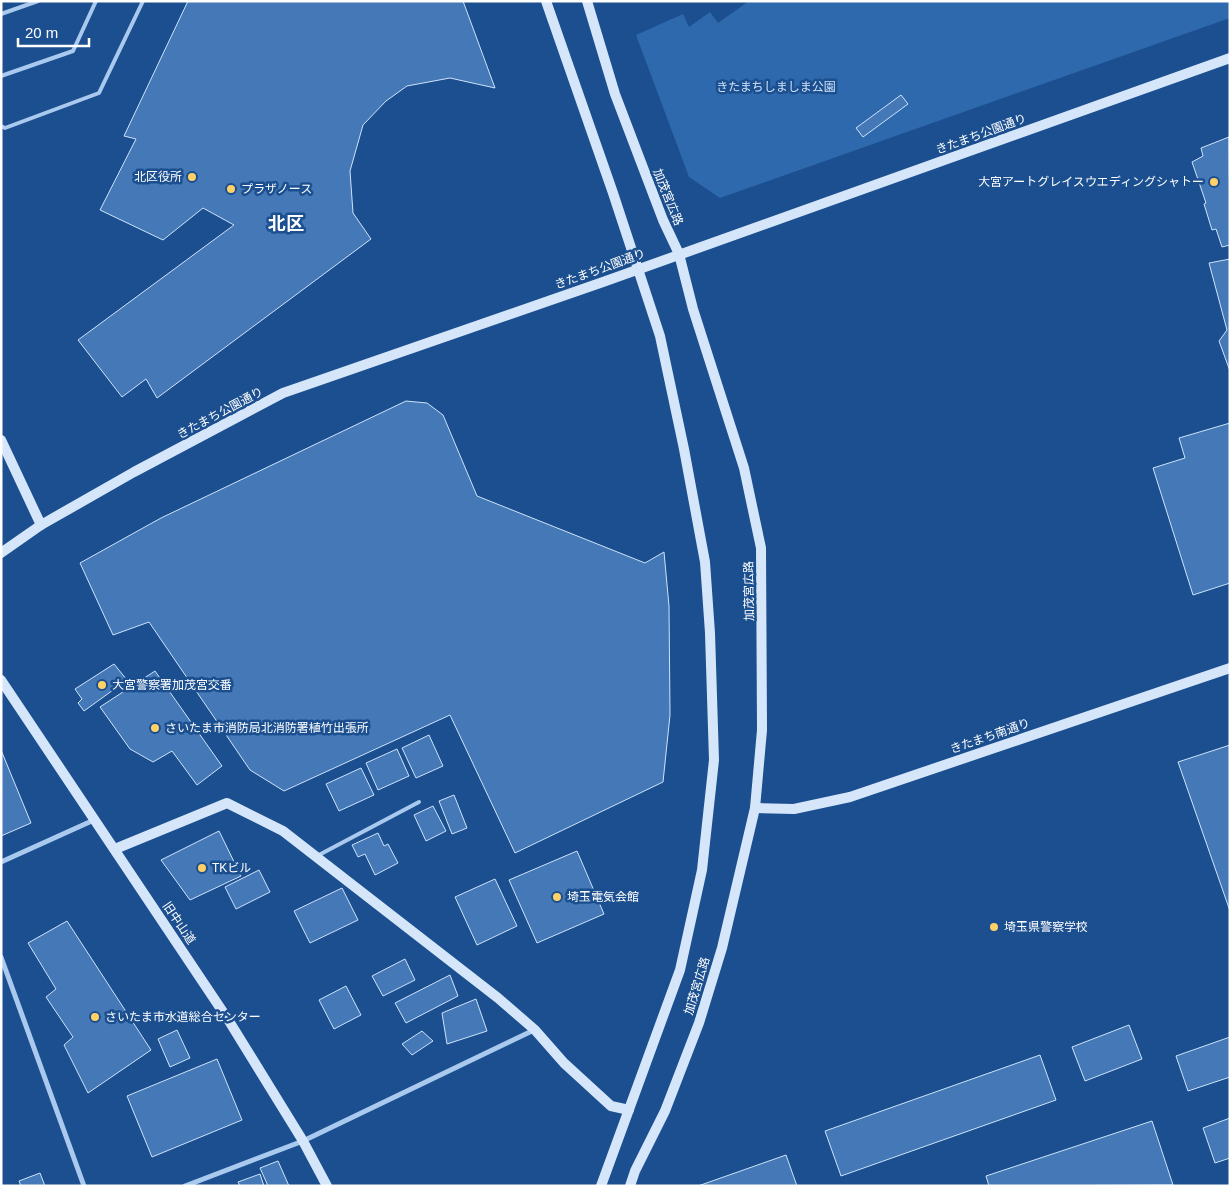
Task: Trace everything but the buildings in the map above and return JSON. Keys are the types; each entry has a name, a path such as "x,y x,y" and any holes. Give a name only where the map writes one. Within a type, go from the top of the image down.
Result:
{"street":[{"name":"加茂宮広路","path":"546,1 660,336 705,562 710,633 714,760 702,870 680,970 601,1186"},
{"name":"加茂宮広路","path":"587,1 615,94 663,220 679,254 693,309 744,468 761,548 762,730 755,808 722,948 699,1023 665,1111 635,1171 630,1186"},
{"name":"きたまち公園通り","path":"1,553 41,525 134,472 284,393 1230,58"},
{"path":"1,440 41,525"},
{"name":"きたまち南通り","path":"755,808 794,808 850,797 1230,668"},
{"name":"旧中山道","path":"1,680 229,1021 303,1141 327,1186"},
{"path":"115,849 228,803 283,831 316,856 498,998 535,1030 564,1063 611,1106 629,1110"},
{"path":"1,862 96,820"},
{"path":"1,957 84,1186"},
{"path":"184,1186 303,1141 535,1030"}],"lane":[{"path":"1,14 38,1"},
{"path":"1,76 74,51 96,1"},
{"path":"1,126 5,128 100,93 143,1"},
{"path":"316,856 419,802"}],"green space":[{"name":"きたまちしましま公園","path":"749,1 1230,1 1230,18 720,198 689,177 636,35 683,14 689,27 710,12 718,23"}],"place":[{"name":"北区役所","path":"192,177"},
{"name":"大宮アートグレイスウエディングシャトー","path":"1214,182"},
{"name":"プラザノース","path":"231,189"},
{"name":"大宮警察署加茂宮交番","path":"102,685"},
{"name":"さいたま市消防局北消防署植竹出張所","path":"155,728"},
{"name":"TKビル","path":"202,868"},
{"name":"埼玉電気会館","path":"557,897"},
{"name":"埼玉県警察学校","path":"994,927"},
{"name":"さいたま市水道総合センター","path":"95,1017"}],"district":[{"name":"北区","path":"286,224"}]}
